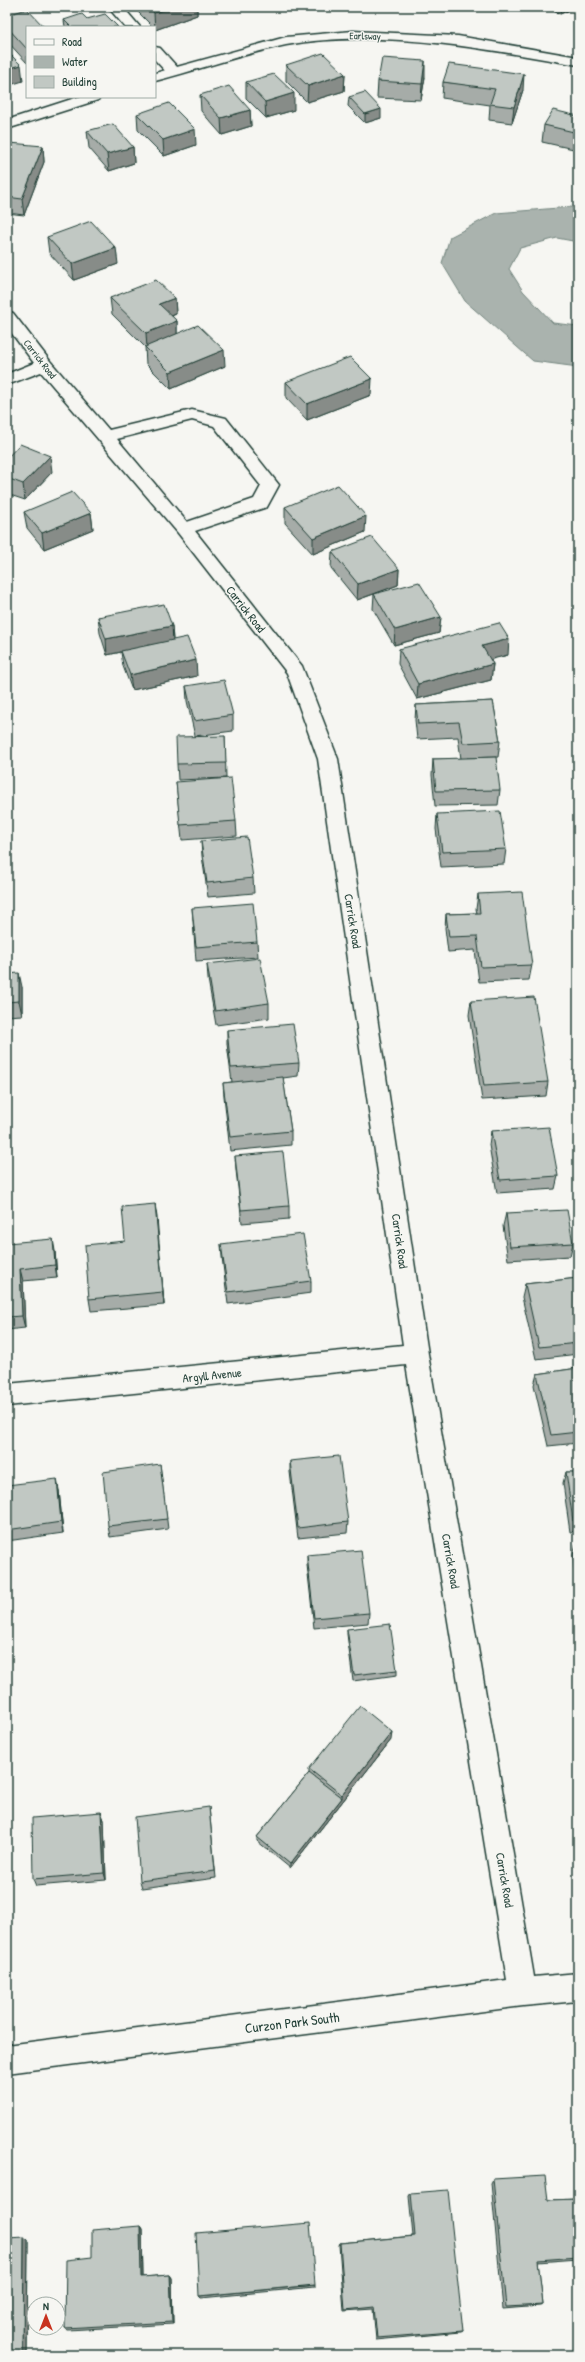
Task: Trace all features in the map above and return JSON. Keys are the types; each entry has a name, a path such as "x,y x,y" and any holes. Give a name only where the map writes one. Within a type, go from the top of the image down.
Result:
{"street":[{"path":"115,7 132,26"},
{"name":"Earlsway","path":"156,77 172,71 286,41 353,35 458,40 578,61"},
{"path":"156,52 172,71"},
{"path":"7,125 90,98"},
{"name":"Carrick Road","path":"7,316 44,365 184,529 295,671 328,759 416,1354 524,1992"},
{"path":"7,380 44,365"},
{"path":"105,437 192,415 220,422 270,485 261,503 184,529"},
{"name":"Argyll Avenue","path":"7,1395 416,1354"},
{"name":"Curzon Park South","path":"7,2059 524,1992 578,1987"}],"water":[{"path":"571,207 578,209 578,242 557,238 520,248 509,269 523,291 553,323 578,326 578,367 533,361 465,301 442,263 450,237 496,213"}],"building":[{"path":"148,7 173,7 154,13"},
{"path":"27,9 43,26 26,26 26,48 7,27 7,15"},
{"path":"82,14 87,19 105,14 117,26 70,26 64,20"},
{"path":"7,51 21,65 7,69"},
{"path":"323,53 345,74 308,86 286,65"},
{"path":"382,58 425,61 422,84 378,81"},
{"path":"449,64 524,74 514,107 490,104 495,89 443,82"},
{"path":"274,74 294,93 265,102 246,82"},
{"path":"229,86 250,110 221,118 200,95"},
{"path":"365,92 381,109 365,114 349,97"},
{"path":"169,103 195,129 163,140 137,114"},
{"path":"553,110 578,116 578,133 544,125"},
{"path":"113,124 133,147 107,154 87,131"},
{"path":"10,143 43,146 22,199 7,197 7,151"},
{"path":"91,221 116,248 72,264 47,237"},
{"path":"156,280 175,298 159,304 177,321 146,333 110,298"},
{"path":"198,325 224,350 170,372 145,347"},
{"path":"350,357 372,379 307,404 286,382"},
{"path":"20,444 50,456 23,484 7,478 7,458"},
{"path":"338,485 366,516 313,538 285,507"},
{"path":"72,492 91,513 42,533 24,512"},
{"path":"372,537 399,569 358,584 332,552"},
{"path":"419,582 441,617 395,630 374,594"},
{"path":"164,604 172,626 106,639 98,617"},
{"path":"499,623 509,639 482,646 493,664 418,684 399,649"},
{"path":"187,637 196,660 130,675 121,651"},
{"path":"224,680 233,715 194,721 186,686"},
{"path":"493,701 500,741 463,743 459,722 418,724 416,705"},
{"path":"225,736 226,763 177,764 176,737"},
{"path":"496,757 500,790 436,791 433,759"},
{"path":"231,778 236,821 180,825 176,782"},
{"path":"500,811 506,849 442,852 437,814"},
{"path":"247,837 253,878 207,883 201,841"},
{"path":"522,892 532,965 481,967 477,936 449,937 446,914 480,913 478,894"},
{"path":"253,903 257,942 196,947 192,908"},
{"path":"260,958 269,1003 215,1011 207,964"},
{"path":"19,973 19,1001 7,1002 7,974"},
{"path":"534,997 548,1082 484,1086 471,1001"},
{"path":"293,1024 299,1063 231,1068 227,1030"},
{"path":"283,1077 291,1131 230,1137 223,1083"},
{"path":"549,1127 558,1176 500,1180 491,1131"},
{"path":"283,1152 289,1206 241,1210 235,1156"},
{"path":"155,1204 163,1292 89,1299 85,1245 125,1241 122,1207"},
{"path":"567,1210 573,1243 510,1247 506,1213"},
{"path":"303,1234 311,1281 228,1292 221,1244"},
{"path":"53,1239 55,1265 20,1269 22,1316 7,1317 7,1243"},
{"path":"578,1278 578,1343 539,1347 525,1284"},
{"path":"578,1368 578,1432 551,1435 537,1374"},
{"path":"339,1456 348,1522 298,1528 290,1461"},
{"path":"160,1464 167,1519 108,1526 103,1472"},
{"path":"566,1472 578,1472 578,1521 573,1521"},
{"path":"57,1479 61,1522 7,1530 7,1485"},
{"path":"576,1544 578,1544 578,1564"},
{"path":"361,1550 369,1613 314,1618 307,1555"},
{"path":"390,1624 397,1670 354,1675 347,1629"},
{"path":"360,1706 392,1732 342,1795 309,1769"},
{"path":"309,1773 342,1798 290,1864 257,1837"},
{"path":"209,1807 215,1871 140,1881 135,1817"},
{"path":"101,1812 104,1873 33,1879 32,1818"},
{"path":"545,2176 548,2200 578,2199 578,2257 538,2260 543,2305 506,2307 493,2179"},
{"path":"448,2190 463,2331 377,2338 374,2307 345,2310 340,2243 415,2236 411,2193"},
{"path":"310,2223 315,2285 199,2296 196,2233"},
{"path":"140,2226 141,2277 170,2275 172,2322 66,2328 66,2260 92,2257 92,2230"},
{"path":"24,2237 23,2352 7,2353 7,2238"}]}
